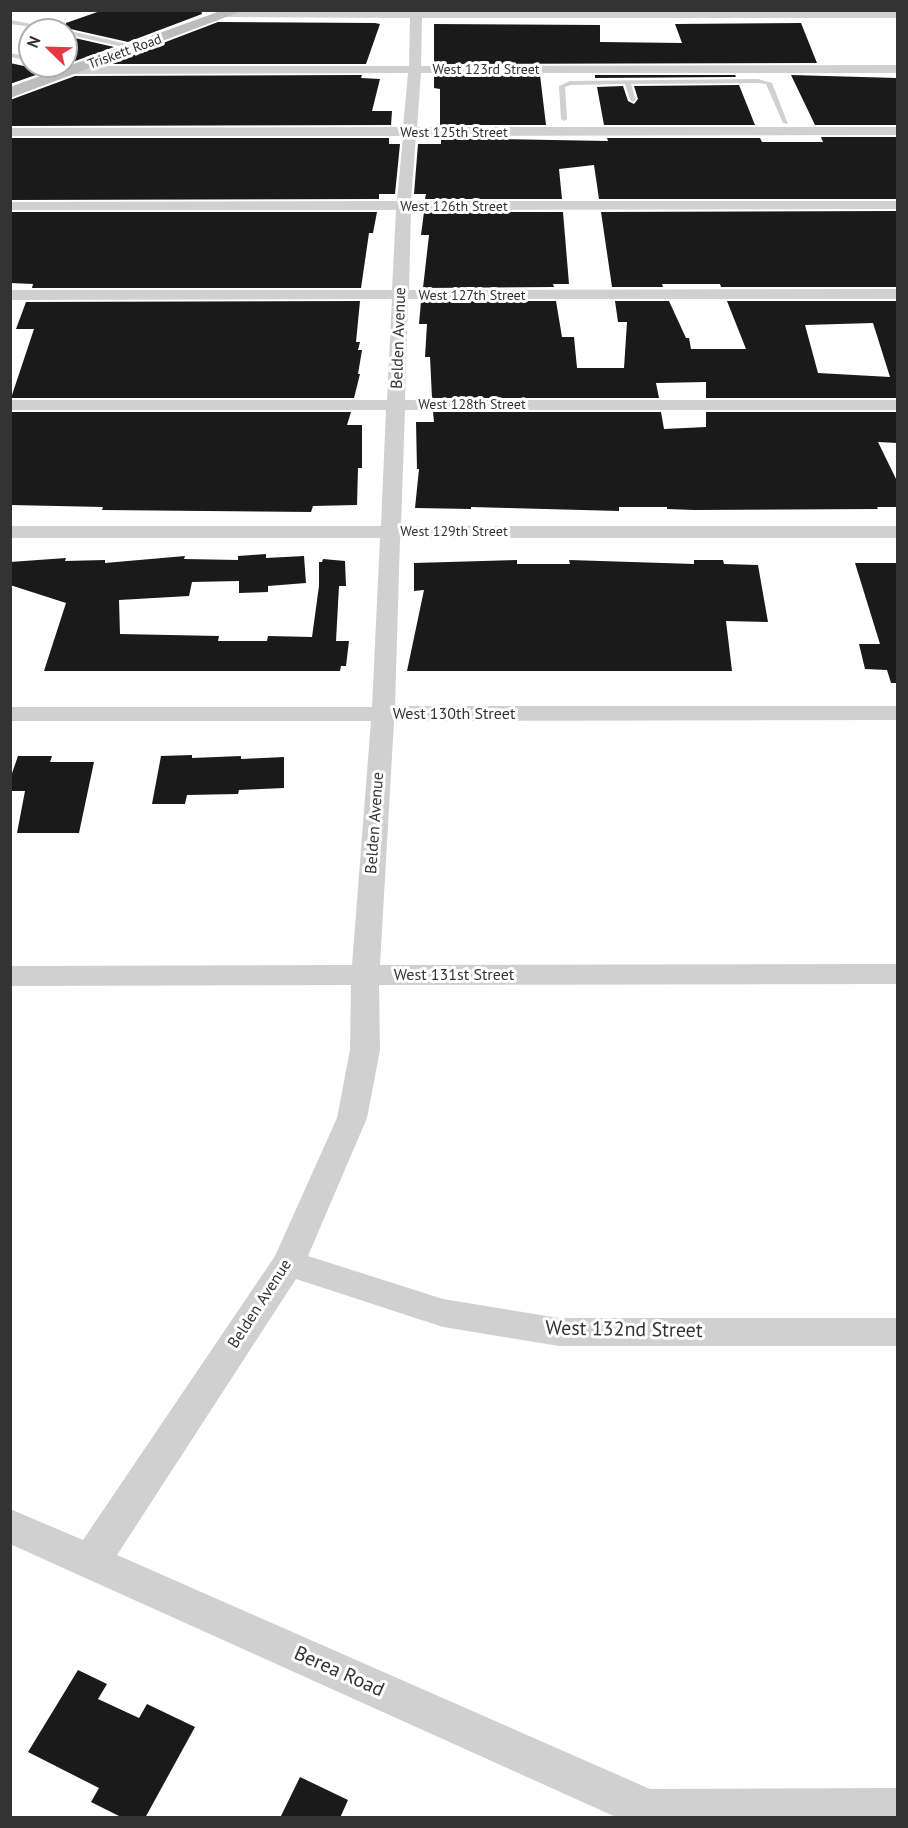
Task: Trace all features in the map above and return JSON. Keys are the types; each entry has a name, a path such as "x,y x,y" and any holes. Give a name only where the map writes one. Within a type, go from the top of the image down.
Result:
{"street":[{"path":"233,13 897,15"},
{"name":"Triskett Road","path":"78,69 233,13"},
{"name":"Belden Avenue","path":"90,1563 288,1263 352,1118 364,1050 365,976 383,714 404,207 408,133 415,70 416,14"},
{"name":"West 123rd Street","path":"78,70 415,70 660,75 897,69"},
{"name":"Triskett Road","path":"10,93 52,78"},
{"name":"West 125th Street","path":"10,132 897,131"},
{"name":"West 126th Street","path":"10,206 897,205"},
{"name":"West 127th Street","path":"10,295 897,294"},
{"name":"West 128th Street","path":"10,405 897,405"},
{"name":"West 129th Street","path":"10,532 897,532"},
{"name":"West 130th Street","path":"10,714 897,713"},
{"name":"West 131st Street","path":"10,976 897,975"},
{"name":"West 132nd Street","path":"288,1263 444,1313 559,1332 897,1332"},
{"name":"Berea Road","path":"10,1526 659,1814"},
{"path":"659,1814 897,1809"}],"lane":[{"path":"78,35 136,48"},
{"path":"564,119 562,86 570,83 627,82 660,75 770,83 786,123"},
{"path":"627,82 633,100"}],"building":[{"path":"103,10 201,10 202,14 128,42 78,31 78,19"},
{"path":"218,22 380,24 366,64 108,64"},
{"path":"801,23 817,63 434,64 434,24 600,25 600,42 682,43 675,24"},
{"path":"78,39 114,47 78,60"},
{"path":"10,63 18,65 18,78 27,78 10,84"},
{"path":"362,75 361,78 380,79 372,111 392,111 391,125 10,126 10,100 70,78 78,78 78,76"},
{"path":"434,75 540,75 546,125 440,125 440,89 434,88"},
{"path":"595,75 735,75 736,77 595,78"},
{"path":"791,75 897,78 897,125 815,125"},
{"path":"739,85 755,125 604,125 597,87 623,86 628,101 634,104 638,99 634,86"},
{"path":"821,137 897,137 897,199 599,199 594,165 559,169 562,199 425,199 426,194 414,194 418,144 441,144 441,138 608,141 607,138 760,138 762,142 823,142"},
{"path":"10,138 389,138 389,144 400,144 395,194 379,194 379,199 10,200"},
{"path":"897,211 897,287 721,287 720,284 662,284 663,287 612,287 601,212"},
{"path":"10,212 377,212 373,233 369,233 361,288 32,288 33,284 10,283"},
{"path":"424,212 563,212 569,284 553,284 554,287 423,288 429,235 421,235"},
{"path":"360,301 356,342 360,342 358,350 362,350 358,374 360,374 354,398 11,398 34,329 16,329 26,302"},
{"path":"421,301 556,301 562,337 574,337 577,368 624,368 627,322 618,322 615,301 669,301 686,338 689,338 691,349 746,349 727,301 897,301 897,398 706,398 706,382 656,383 659,398 432,398 430,357 425,357 427,324 419,324","holes":["873,323 890,377 818,373 805,325"]},
{"path":"10,412 351,412 347,425 362,425 362,468 358,468 357,505 313,506 311,512 102,510 103,507 10,505"},
{"path":"433,412 661,412 664,429 706,427 706,412 897,412 897,443 878,442 897,481 897,507 694,510 667,509 667,507 619,507 619,511 471,507 471,509 415,508 419,469 417,469 416,422 434,422"},
{"path":"266,554 266,558 304,556 306,583 268,586 268,592 239,593 239,581 192,582 189,596 119,600 120,634 219,636 218,641 267,641 268,636 312,637 319,586 319,562 323,559 345,561 346,586 339,586 336,641 349,641 346,666 341,666 340,671 44,671 66,603 10,585 10,562 66,558 65,561 105,560 105,563 185,556 184,559 238,560 238,556"},
{"path":"517,560 517,564 570,564 569,560 694,564 694,560 723,560 724,564 758,565 768,622 726,621 732,671 407,671 424,590 414,591 414,563"},
{"path":"855,563 897,563 897,683 891,683 887,670 865,669 859,644 880,644"},
{"path":"192,755 192,758 284,757 284,788 239,790 238,794 187,795 185,804 152,804 161,756"},
{"path":"18,756 52,756 50,762 94,762 79,833 17,833 25,791 10,791 10,779"},
{"path":"78,1670 107,1684 98,1699 139,1718 147,1704 195,1727 145,1818 123,1818 91,1802 99,1788 28,1752"},
{"path":"300,1777 348,1800 340,1818 280,1818"}]}
